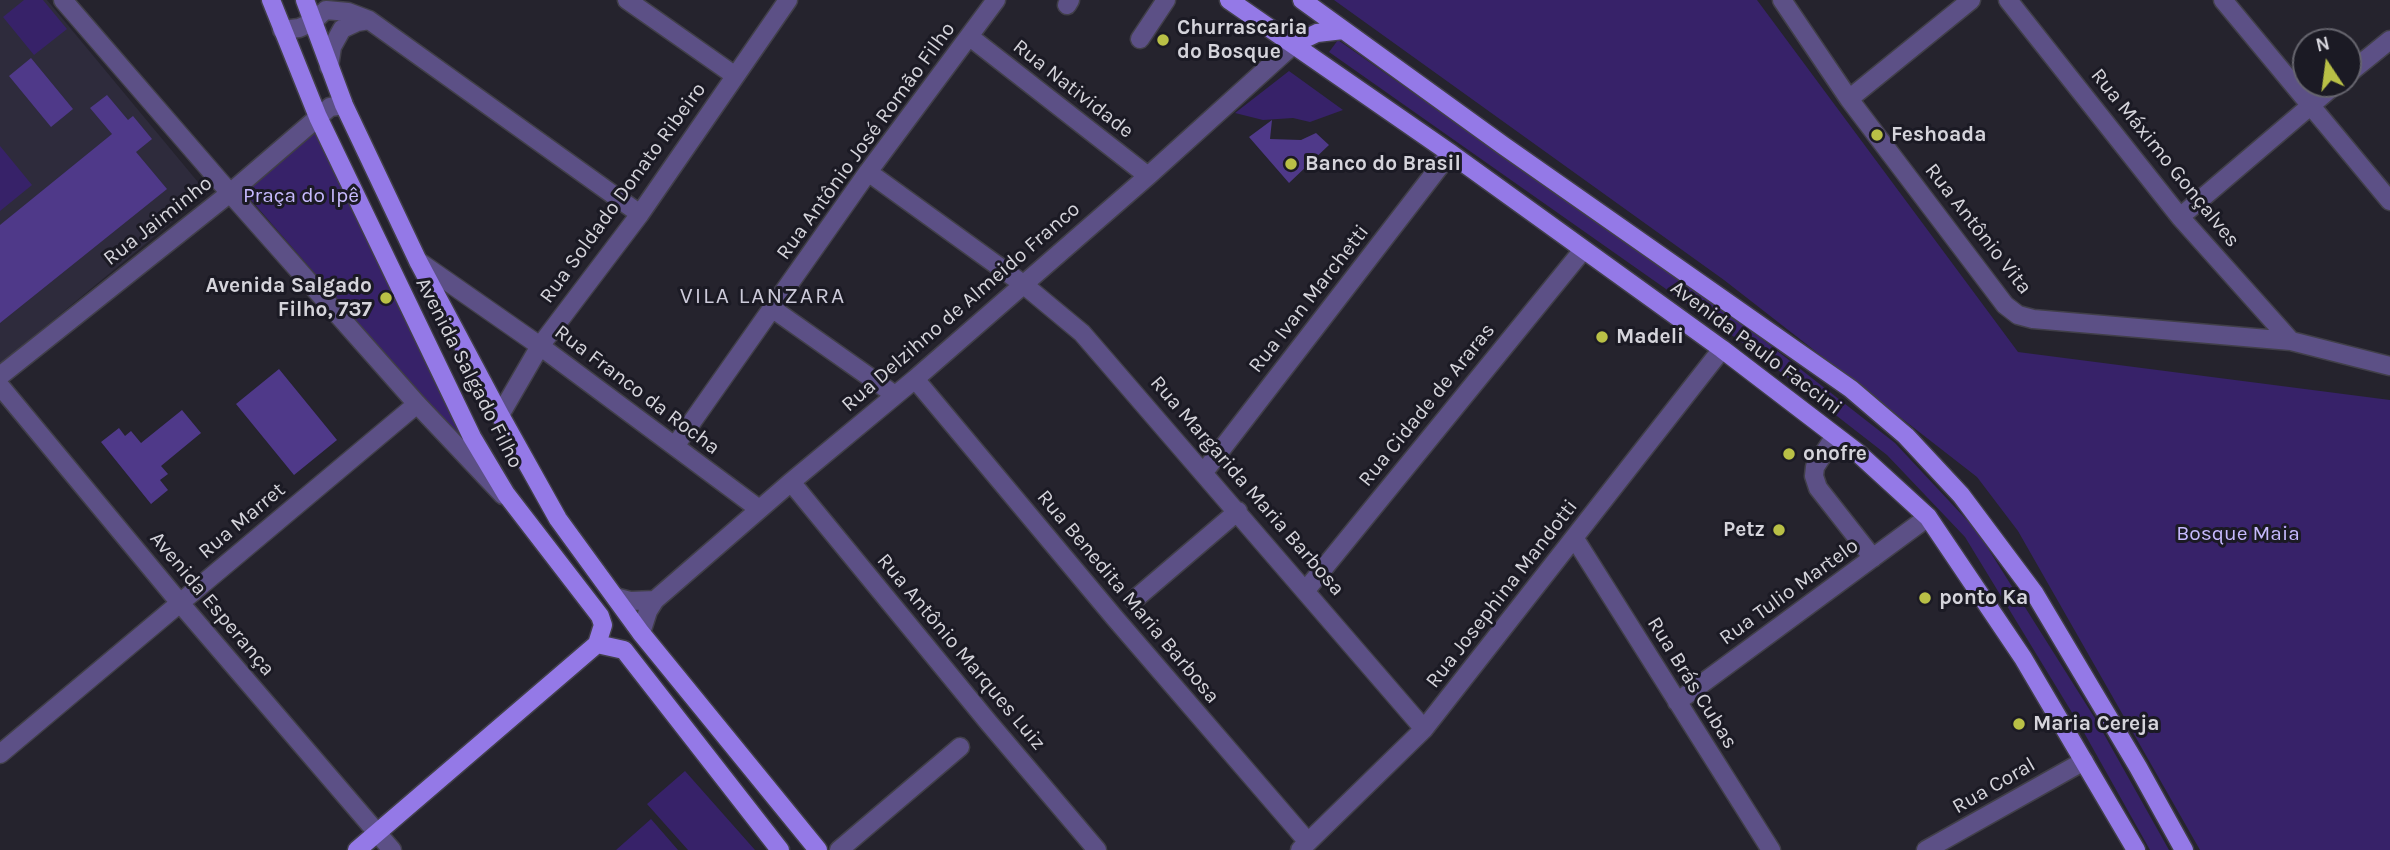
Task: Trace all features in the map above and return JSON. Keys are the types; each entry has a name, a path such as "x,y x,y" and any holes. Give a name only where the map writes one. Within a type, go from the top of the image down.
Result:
{"main road":[{"name":"Avenida Salgado Filho","path":"271,0 318,117 472,438 506,494 600,616 603,630 597,644"},
{"name":"Avenida Salgado Filho","path":"305,0 324,10 329,67 418,261 558,519 641,633 818,850"},
{"name":"Avenida Paulo Faccini","path":"1229,0 1450,153 1722,349 1858,453 1928,517 2016,648 2136,850"},
{"name":"Avenida Paulo Faccini","path":"1302,0 1493,138 1851,389 1906,436 1961,495 2035,594 2138,766 2184,850"},
{"path":"1294,44 1317,33 1343,30"},
{"path":"357,850 597,644 624,650 780,850"}],"street":[{"path":"63,0 417,404 534,528"},
{"path":"627,0 734,75"},
{"name":"Rua Soldado Donato Ribeiro","path":"500,415 540,346 640,214 788,0"},
{"name":"Rua Antônio José Romão Filho","path":"675,446 868,172 996,0"},
{"path":"1140,39 1166,0"},
{"name":"Rua Antônio Vita","path":"1782,0 1849,99 2005,305 2018,316 2291,341 2390,366"},
{"path":"1849,99 1971,0"},
{"name":"Rua Máximo Gonçalves","path":"2008,0 2180,217 2291,341"},
{"path":"2223,0 2390,201"},
{"path":"282,30 299,28 324,10 348,12 369,20 640,214"},
{"path":"329,67 332,47 342,29 369,20"},
{"name":"Rua Natividade","path":"970,37 1148,176"},
{"path":"2362,63 2390,40"},
{"name":"Rua Delzihno de Almeido Franco","path":"641,633 654,600 915,379 1148,176 1294,44"},
{"path":"2180,217 2319,98"},
{"name":"Rua Jaiminho","path":"0,376 230,193 330,107 344,104"},
{"name":"Rua Ivan Marchetti","path":"1204,472 1450,153"},
{"name":"Rua Margarida Maria Barbosa","path":"868,172 1023,284 1082,332 1424,729"},
{"name":"Rua Cidade de Araras","path":"1306,590 1583,250"},
{"name":"Rua Franco da Rocha","path":"418,261 540,346 759,509"},
{"path":"773,309 895,395"},
{"name":"Rua Josephina Mandotti","path":"1304,846 1424,729 1575,540 1722,349"},
{"name":"Rua Benedita Maria Barbosa","path":"915,379 1304,846"},
{"name":"Avenida Esperança","path":"0,386 180,603 392,850"},
{"name":"Rua Marret","path":"0,754 417,404"},
{"path":"1835,436 1815,467 1814,477 1818,488 1873,558"},
{"name":"Rua Antônio Marques Luiz","path":"791,482 1097,850"},
{"path":"1134,600 1238,512"},
{"name":"Rua Tulio Martelo","path":"1677,702 1928,517"},
{"name":"Rua Brás Cubas","path":"1575,540 1770,850"},
{"path":"615,597 630,601 654,600"},
{"path":"839,850 960,747"},
{"name":"Rua Coral","path":"1926,850 2084,761"}],"shaded area":[{"path":"0,0 47,0 207,193 0,364"}],"green space":[{"path":"24,0 43,0 67,29 34,55 3,17"},
{"name":"Bosque Maia","path":"1334,0 1757,0 2018,352 2390,400 2390,850 2200,850 2018,531 1977,477 1724,280"},
{"path":"1338,40 1753,332 1895,443 1977,531 2096,720 2169,850 2150,850 2082,729 1965,537 1887,455 1747,346 1329,52"},
{"path":"1289,71 1343,110 1310,122 1293,118 1263,120 1235,113"},
{"name":"Praça do Ipê","path":"315,132 466,447 244,192"},
{"path":"0,146 32,185 0,211"},
{"path":"685,771 755,850 688,850 647,804"},
{"path":"651,819 678,850 616,850"}],"building":[{"path":"31,58 73,109 51,127 9,76"},
{"path":"107,95 128,120 133,116 152,139 136,152 167,189 0,323 0,225 112,134 90,108"},
{"name":"Banco do Brasil","path":"1272,120 1270,139 1301,140 1316,133 1329,145 1289,183 1249,137"},
{"path":"279,369 337,440 294,475 236,404"},
{"path":"182,410 201,433 161,466 168,474 160,480 168,490 151,504 101,442 119,428 125,436 131,431 141,443"}],"place":[{"name":"Churrascaria do Bosque","path":"1163,40"},
{"name":"Feshoada","path":"1877,135"},
{"name":"Banco do Brasil","path":"1291,164"},
{"name":"Avenida Salgado Filho, 737","path":"386,298"},
{"name":"Madeli","path":"1602,337"},
{"name":"onofre","path":"1789,454"},
{"name":"Petz","path":"1779,530"},
{"name":"ponto Ka","path":"1925,598"},
{"name":"Maria Cereja","path":"2019,724"}],"district":[{"name":"VILA LANZARA","path":"763,296"}]}
